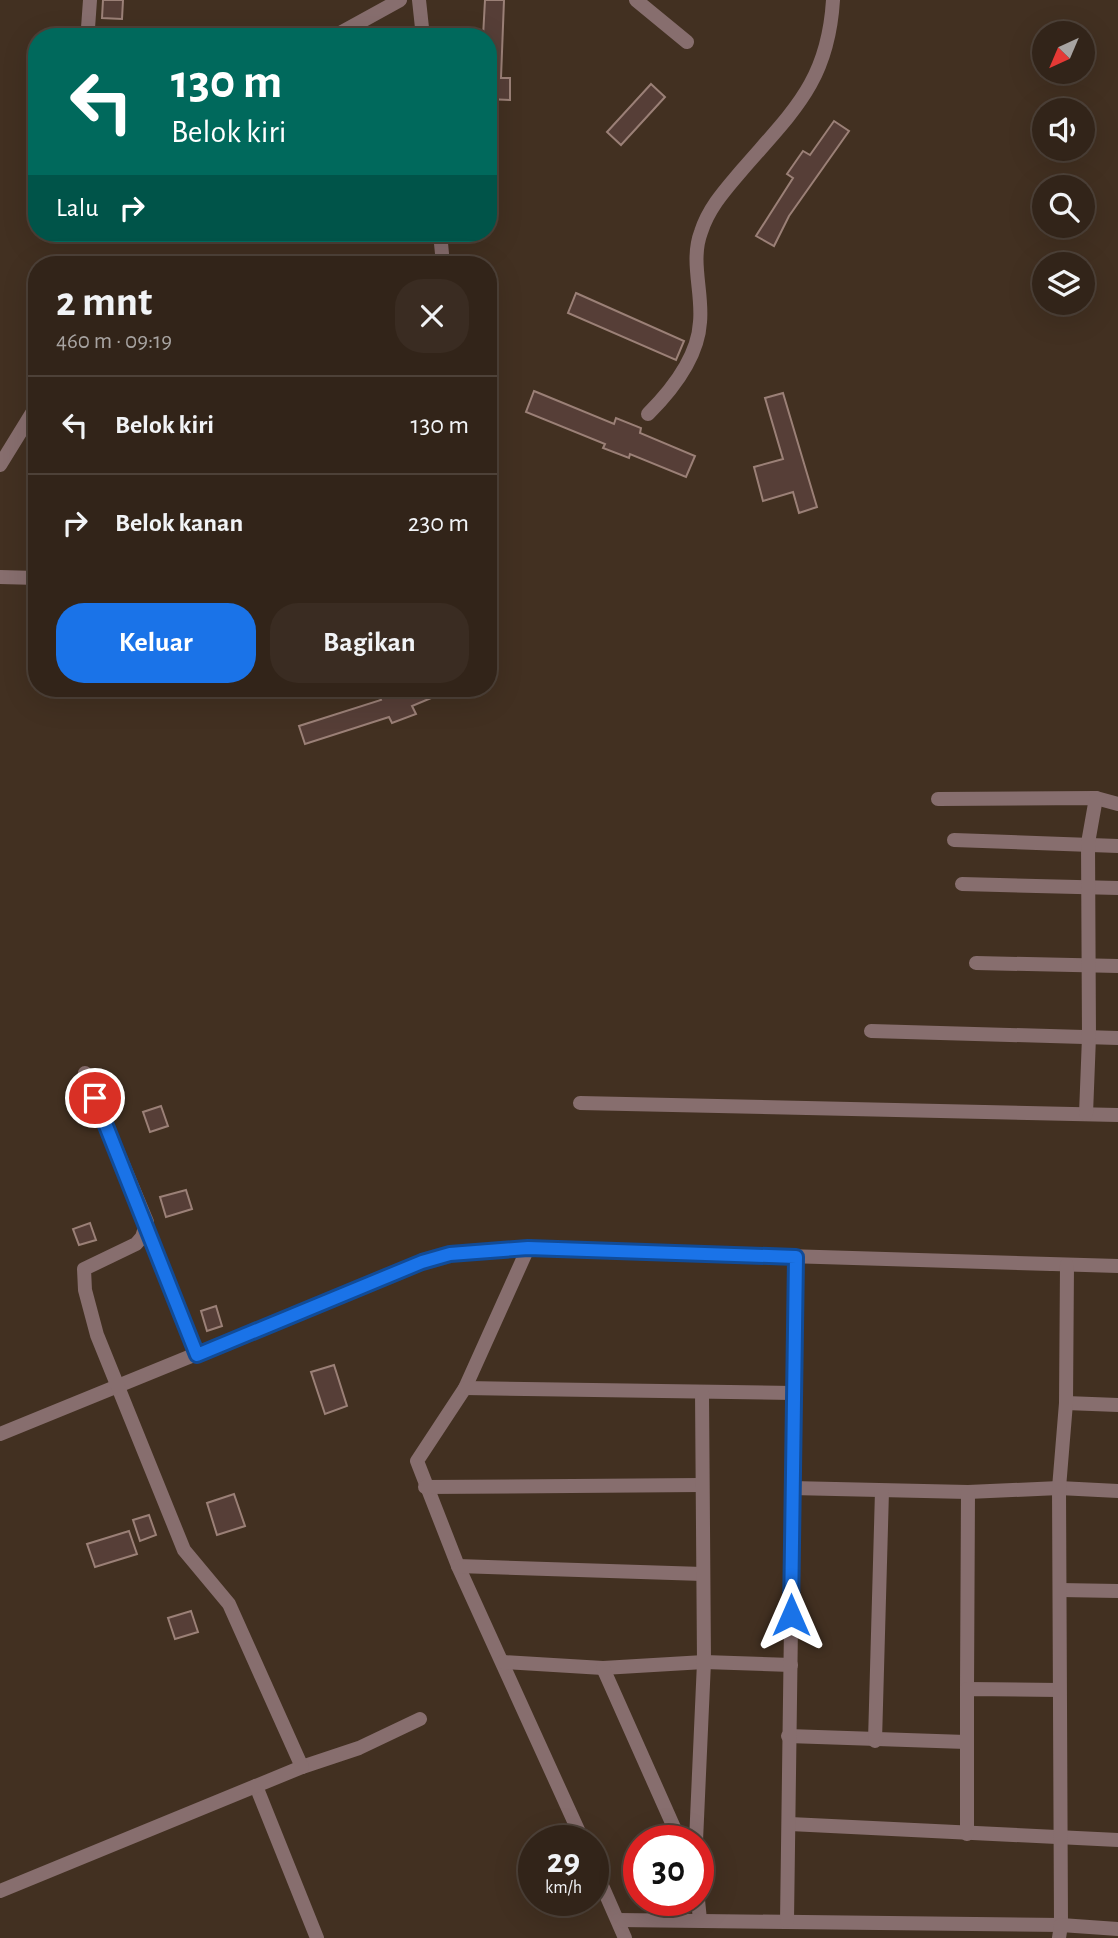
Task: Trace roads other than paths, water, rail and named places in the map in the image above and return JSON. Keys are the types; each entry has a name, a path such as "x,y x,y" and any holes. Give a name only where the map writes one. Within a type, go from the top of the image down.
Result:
{"street":[{"path":"88,28 90,0"},
{"path":"349,28 400,0"},
{"path":"419,0 422,28"},
{"path":"636,0 687,41"},
{"path":"648,414 668,394 686,367 701,324 696,262 700,234 714,203 813,86 831,28 833,0"},
{"path":"0,466 28,417"},
{"path":"0,577 28,578"},
{"path":"1086,1114 1089,1037 1088,843 1096,798"},
{"path":"938,799 1096,798 1118,804"},
{"path":"954,840 1118,845"},
{"path":"962,884 1118,888"},
{"path":"976,963 1118,966"},
{"path":"871,1031 1118,1038"},
{"path":"85,1073 197,1355"},
{"path":"580,1102 1118,1115"},
{"path":"146,1227 136,1244 89,1265 83,1272 97,1335 184,1550 229,1604 302,1767"},
{"path":"528,1248 465,1388 417,1456 425,1487 458,1566 576,1825"},
{"path":"0,1434 422,1262 450,1254 528,1248 1118,1266"},
{"path":"787,1921 796,1257"},
{"path":"1060,1931 1059,1488 1066,1403 1067,1265"},
{"path":"465,1388 793,1393"},
{"path":"697,1825 704,1662 702,1392"},
{"path":"1066,1403 1118,1405"},
{"path":"425,1487 701,1485"},
{"path":"791,1488 968,1492 1059,1488 1118,1491"},
{"path":"875,1741 882,1491"},
{"path":"967,1834 968,1492"},
{"path":"458,1566 702,1574"},
{"path":"1060,1590 1118,1591"},
{"path":"503,1662 603,1668 704,1662 791,1665"},
{"path":"603,1668 673,1825"},
{"path":"967,1689 1059,1690"},
{"path":"0,1891 302,1767 359,1748 420,1718"},
{"path":"788,1736 967,1742"},
{"path":"256,1786 317,1938"},
{"path":"790,1824 1118,1840"},
{"path":"609,1900 625,1938"},
{"path":"700,1916 700,1920"},
{"path":"618,1920 787,1921 1060,1931 1118,1929"}]}
